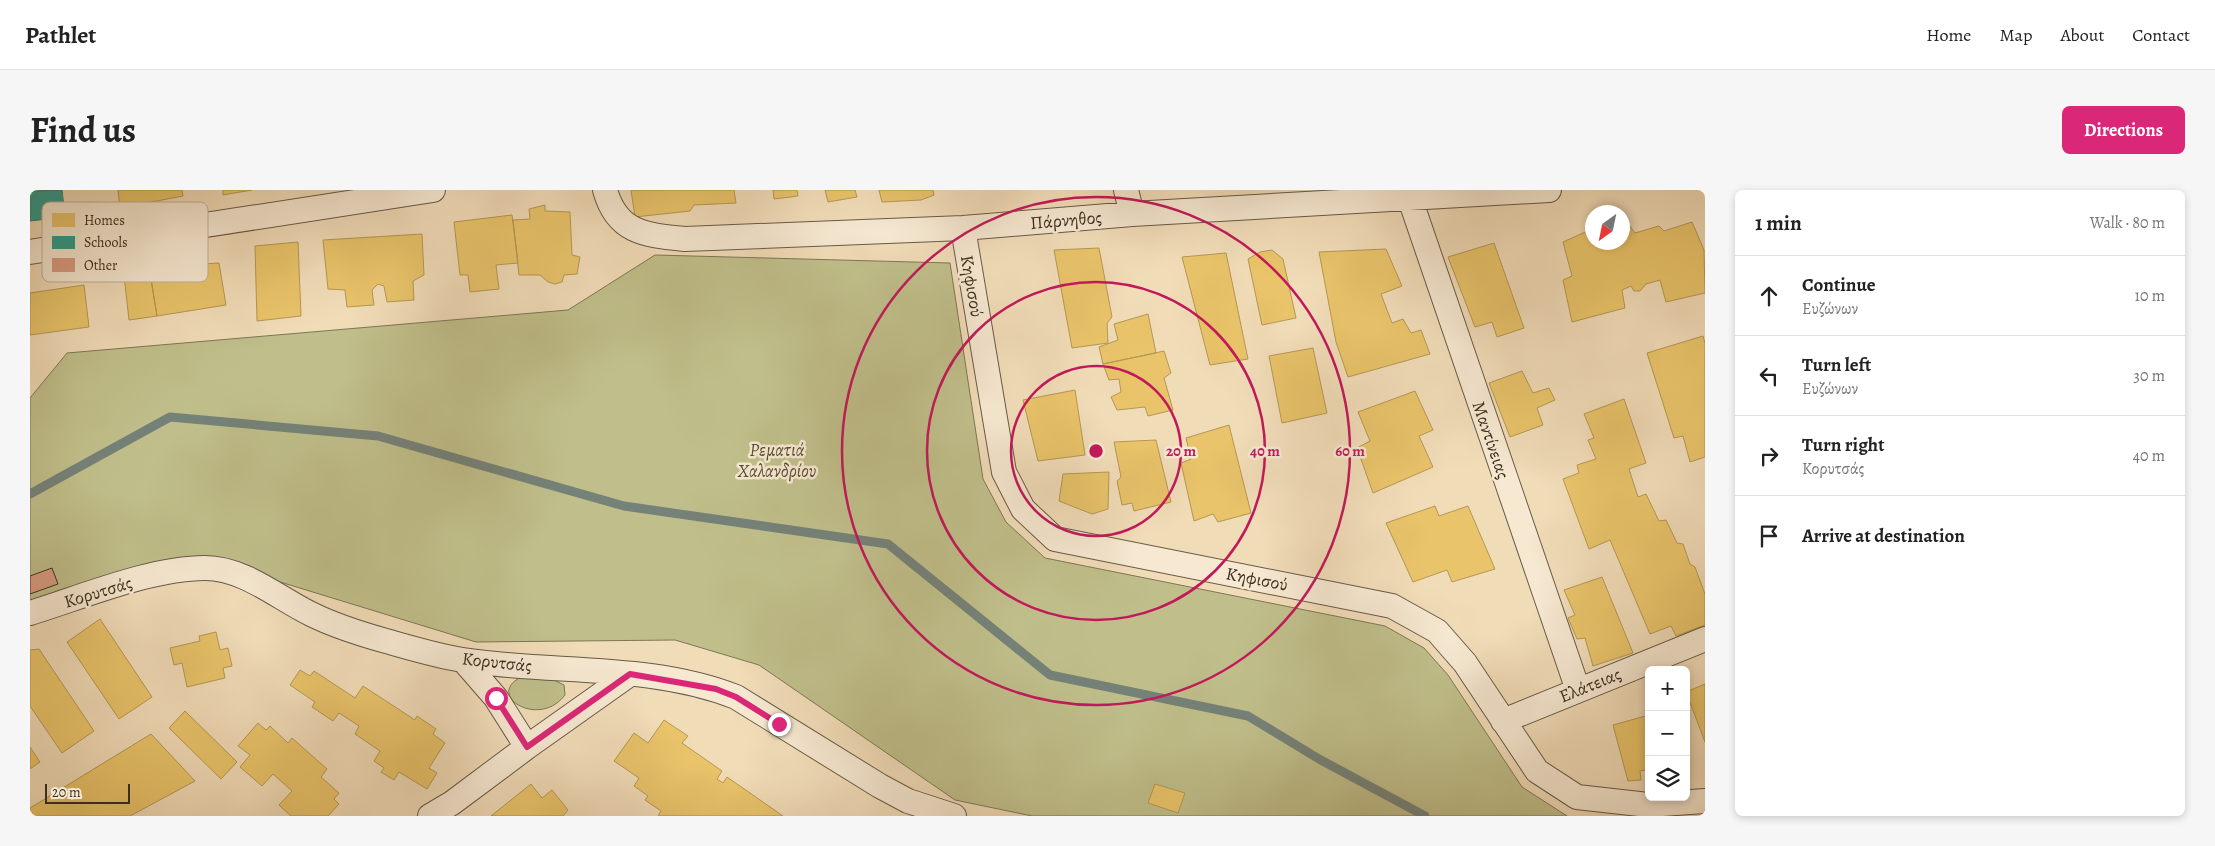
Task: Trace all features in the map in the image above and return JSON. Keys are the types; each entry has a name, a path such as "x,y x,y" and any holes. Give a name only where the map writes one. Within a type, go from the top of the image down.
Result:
{"street":[{"path":"208,225 433,190"},
{"name":"Πάρνηθος","path":"605,190 609,207 622,222 649,235 685,239 962,228 1407,195 1550,190"},
{"path":"1126,190 1132,214"},
{"name":"Μαντίνειας","path":"1407,195 1578,690"},
{"name":"Κηφισού","path":"962,228 1004,472 1023,509 1056,539 1392,606 1437,631 1465,663 1536,771 1577,797 1648,805 1705,801"},
{"name":"Κορυτσάς","path":"30,613 133,581 172,572 205,568 223,570 244,577 312,615 352,631 463,660 630,674 695,684 736,697 880,786 908,801 954,816"},
{"name":"Ελάτειας","path":"1503,721 1705,639"},
{"path":"463,660 496,698 527,747"},
{"path":"436,815 527,747 630,674"}],"green space":[{"name":"Ρεματιά Χαλανδρίου","path":"655,255 950,263 983,479 1006,522 1045,558 1385,626 1424,648 1448,675 1522,787 1567,816 1032,816 955,800 759,665 675,640 476,642 205,559 30,604 30,398 67,353 568,310"},
{"path":"526,675 552,679 564,685 565,695 554,705 541,709 529,709 518,705 511,698 509,690 513,682"}],"building: Homes":[{"path":"118,190 182,190 183,196 152,202 119,202"},
{"path":"223,190 252,190 223,195"},
{"path":"631,190 734,190 736,203 694,205 690,211 635,217"},
{"path":"773,190 797,190 798,196 774,199"},
{"path":"825,190 855,190 857,197 828,202"},
{"path":"879,190 933,190 934,195 921,200 882,202"},
{"path":"545,205 545,211 570,212 572,255 580,257 577,274 564,275 562,282 555,284 548,282 540,275 519,275 513,220 530,219 529,209"},
{"path":"512,215 518,263 496,265 499,289 470,292 468,275 460,275 454,222"},
{"path":"1692,222 1704,250 1705,293 1666,302 1660,280 1646,284 1640,291 1634,291 1631,286 1622,290 1625,308 1572,322 1563,280 1572,276 1563,242 1585,232 1585,250 1630,250 1630,226 1635,233 1659,226 1664,231"},
{"path":"422,234 424,275 413,281 414,300 387,302 384,286 378,284 372,290 374,305 347,307 345,290 328,289 323,240"},
{"path":"298,242 301,316 257,321 255,246"},
{"path":"1494,243 1524,328 1497,337 1492,322 1475,327 1448,257"},
{"path":"1099,248 1112,317 1107,323 1108,343 1072,348 1054,250"},
{"path":"1386,249 1402,286 1381,294 1392,323 1403,319 1411,333 1421,330 1430,354 1348,377 1336,342 1319,252"},
{"path":"1272,250 1283,259 1296,318 1262,325 1248,259 1260,252"},
{"path":"1226,253 1248,359 1210,365 1182,257"},
{"path":"219,263 226,305 157,316 151,282 208,282 208,264"},
{"path":"125,282 151,282 157,316 129,320"},
{"path":"84,285 89,327 30,335 30,293"},
{"path":"1148,314 1156,353 1103,364 1099,347 1118,340 1114,324"},
{"path":"1703,336 1705,343 1705,457 1690,462 1683,436 1674,438 1647,353"},
{"path":"1313,348 1327,413 1282,423 1269,356"},
{"path":"1164,351 1171,373 1164,378 1173,410 1148,416 1145,407 1117,410 1111,397 1121,392 1119,379 1109,380 1103,364"},
{"path":"1522,371 1533,393 1549,388 1555,400 1537,408 1543,425 1510,437 1489,383"},
{"path":"1075,390 1085,455 1038,461 1023,400"},
{"path":"1415,391 1433,430 1419,436 1433,467 1373,493 1357,448 1370,441 1358,412"},
{"path":"1624,399 1646,463 1629,469 1638,497 1646,494 1659,521 1666,520 1677,543 1683,544 1690,564 1695,567 1705,594 1705,625 1676,636 1671,626 1650,634 1610,540 1589,549 1563,479 1579,473 1577,465 1596,459 1588,440 1594,438 1584,414"},
{"path":"1229,425 1251,513 1218,522 1213,514 1194,521 1181,463 1191,459 1186,438"},
{"path":"1156,440 1171,502 1134,511 1132,503 1122,505 1117,481 1121,477 1114,442"},
{"path":"1109,472 1108,509 1092,514 1059,501 1063,474"},
{"path":"1435,506 1439,516 1468,506 1495,569 1452,582 1447,570 1413,582 1386,523"},
{"path":"1602,577 1633,653 1593,666 1585,638 1577,639 1568,618 1575,615 1564,590"},
{"path":"100,619 152,697 119,719 67,642"},
{"path":"216,632 220,650 228,648 232,666 223,668 225,678 187,687 182,663 174,665 170,648 200,641 199,636"},
{"path":"39,649 94,731 62,753 30,706 30,650"},
{"path":"300,670 310,676 314,671 355,698 363,686 415,720 417,716 436,729 433,734 445,743 429,768 437,773 427,789 399,772 394,780 381,772 384,768 374,761 380,751 355,734 359,726 339,713 333,721 312,707 315,702 290,685"},
{"path":"1705,684 1705,742 1690,703 1690,690"},
{"path":"185,711 237,762 221,779 169,728"},
{"path":"1645,716 1645,770 1640,771 1641,780 1628,781 1613,725"},
{"path":"664,720 688,736 682,743 722,771 717,779 723,783 727,777 783,816 658,816 661,811 645,800 648,796 634,786 639,778 614,761 634,733 648,743"},
{"path":"258,723 266,730 270,726 288,743 292,738 327,769 321,777 339,793 334,799 339,804 328,816 291,816 279,805 292,791 273,774 262,786 240,767 250,755 238,746"},
{"path":"151,734 195,781 130,816 30,816 30,808"},
{"path":"30,747 40,762 30,769"},
{"path":"531,784 542,798 552,790 568,810 563,816 491,816"},
{"path":"1155,784 1185,793 1178,813 1148,803"}],"building: Schools":[{"path":"62,190 63,202 42,202 42,220 30,221 30,191"}],"building: Other":[{"path":"52,568 58,584 30,594 30,576"}],"waterway":[{"path":"30,494 170,417 378,436 624,506 888,544 1050,675 1248,716 1319,759 1425,816"}],"route":[{"path":"496,698 527,747 630,674 716,689 736,697 779,724"}]}
